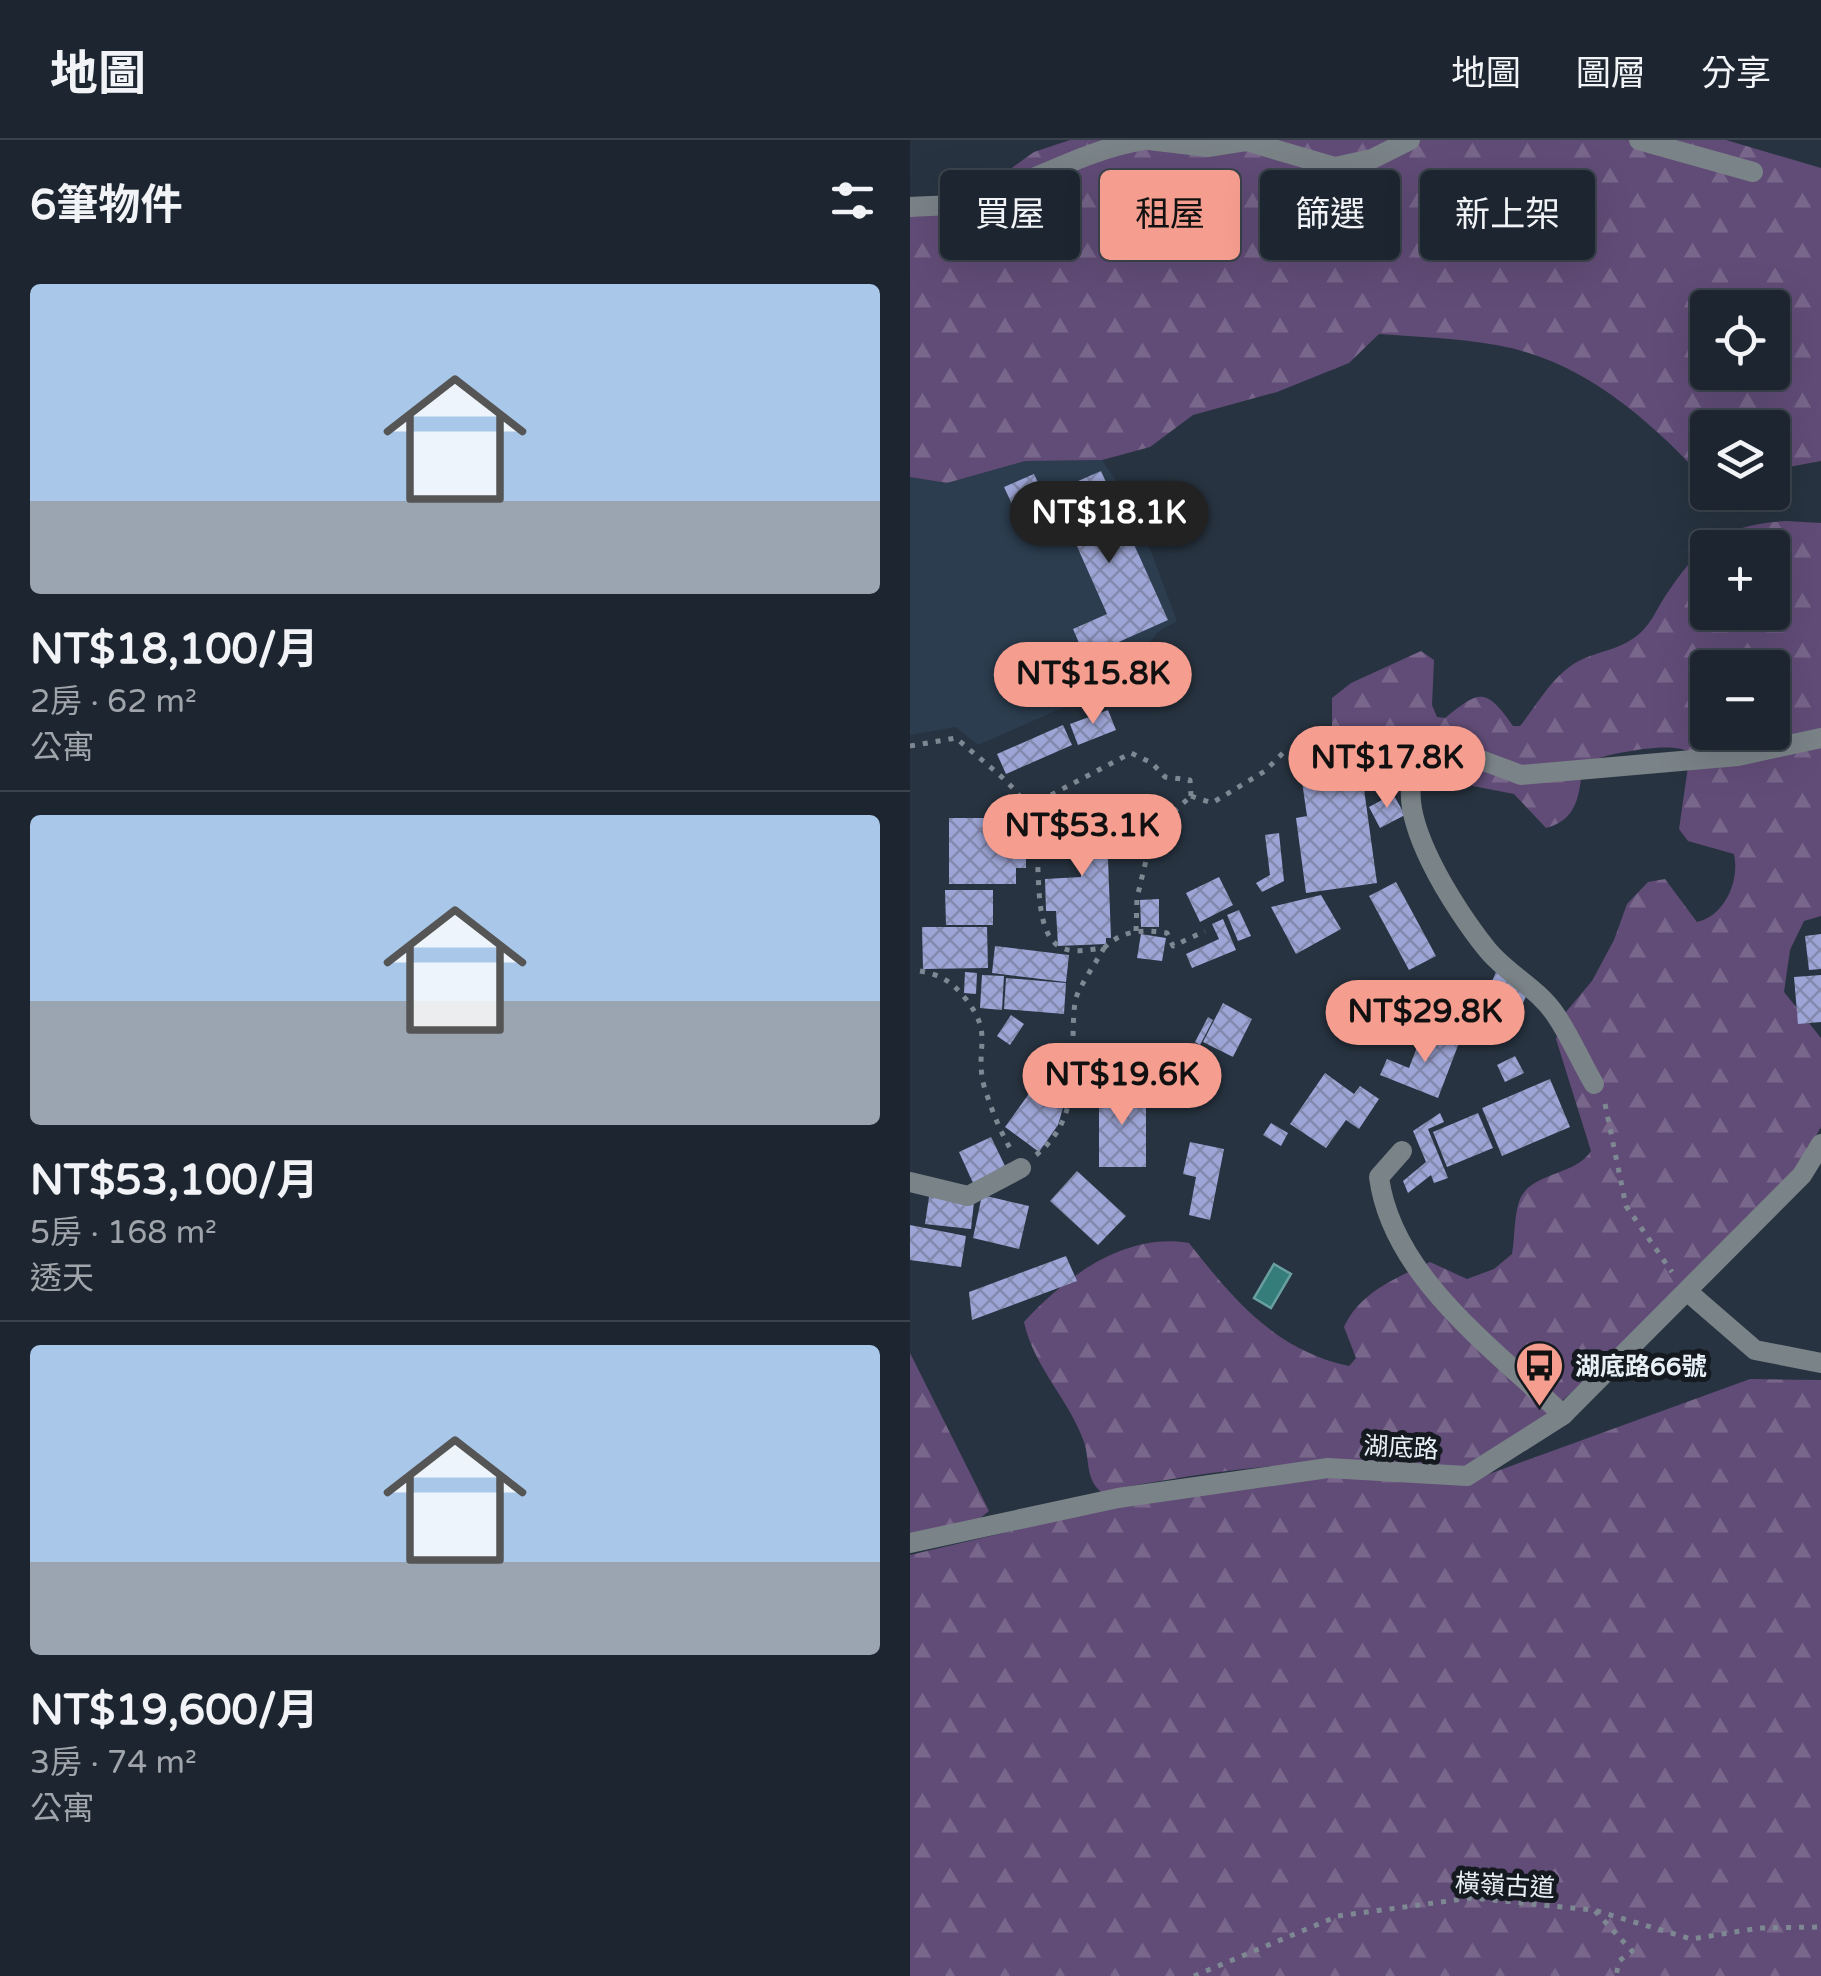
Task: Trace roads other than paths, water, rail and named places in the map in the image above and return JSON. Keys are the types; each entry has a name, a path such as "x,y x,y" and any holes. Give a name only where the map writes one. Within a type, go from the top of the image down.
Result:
{"street":[{"path":"910,207 969,202 1108,146 1147,140 1208,147 1246,141 1335,168 1372,159 1410,140"},
{"path":"1640,140 1753,172"},
{"path":"1594,1084 1557,1016 1532,988 1487,950 1423,850 1412,806 1415,772 1424,761 1449,748 1521,775 1738,756 1821,738"},
{"name":"湖底路","path":"910,1543 1118,1498 1328,1468 1467,1476 1563,1415 1802,1175 1821,1144"},
{"path":"1402,1152 1379,1177 1383,1209 1423,1278 1563,1415"},
{"path":"910,1182 968,1196 1021,1168"},
{"path":"1688,1292 1755,1350 1821,1363"}],"place":[{"name":"湖底路66號","path":"1540,1408"}]}
